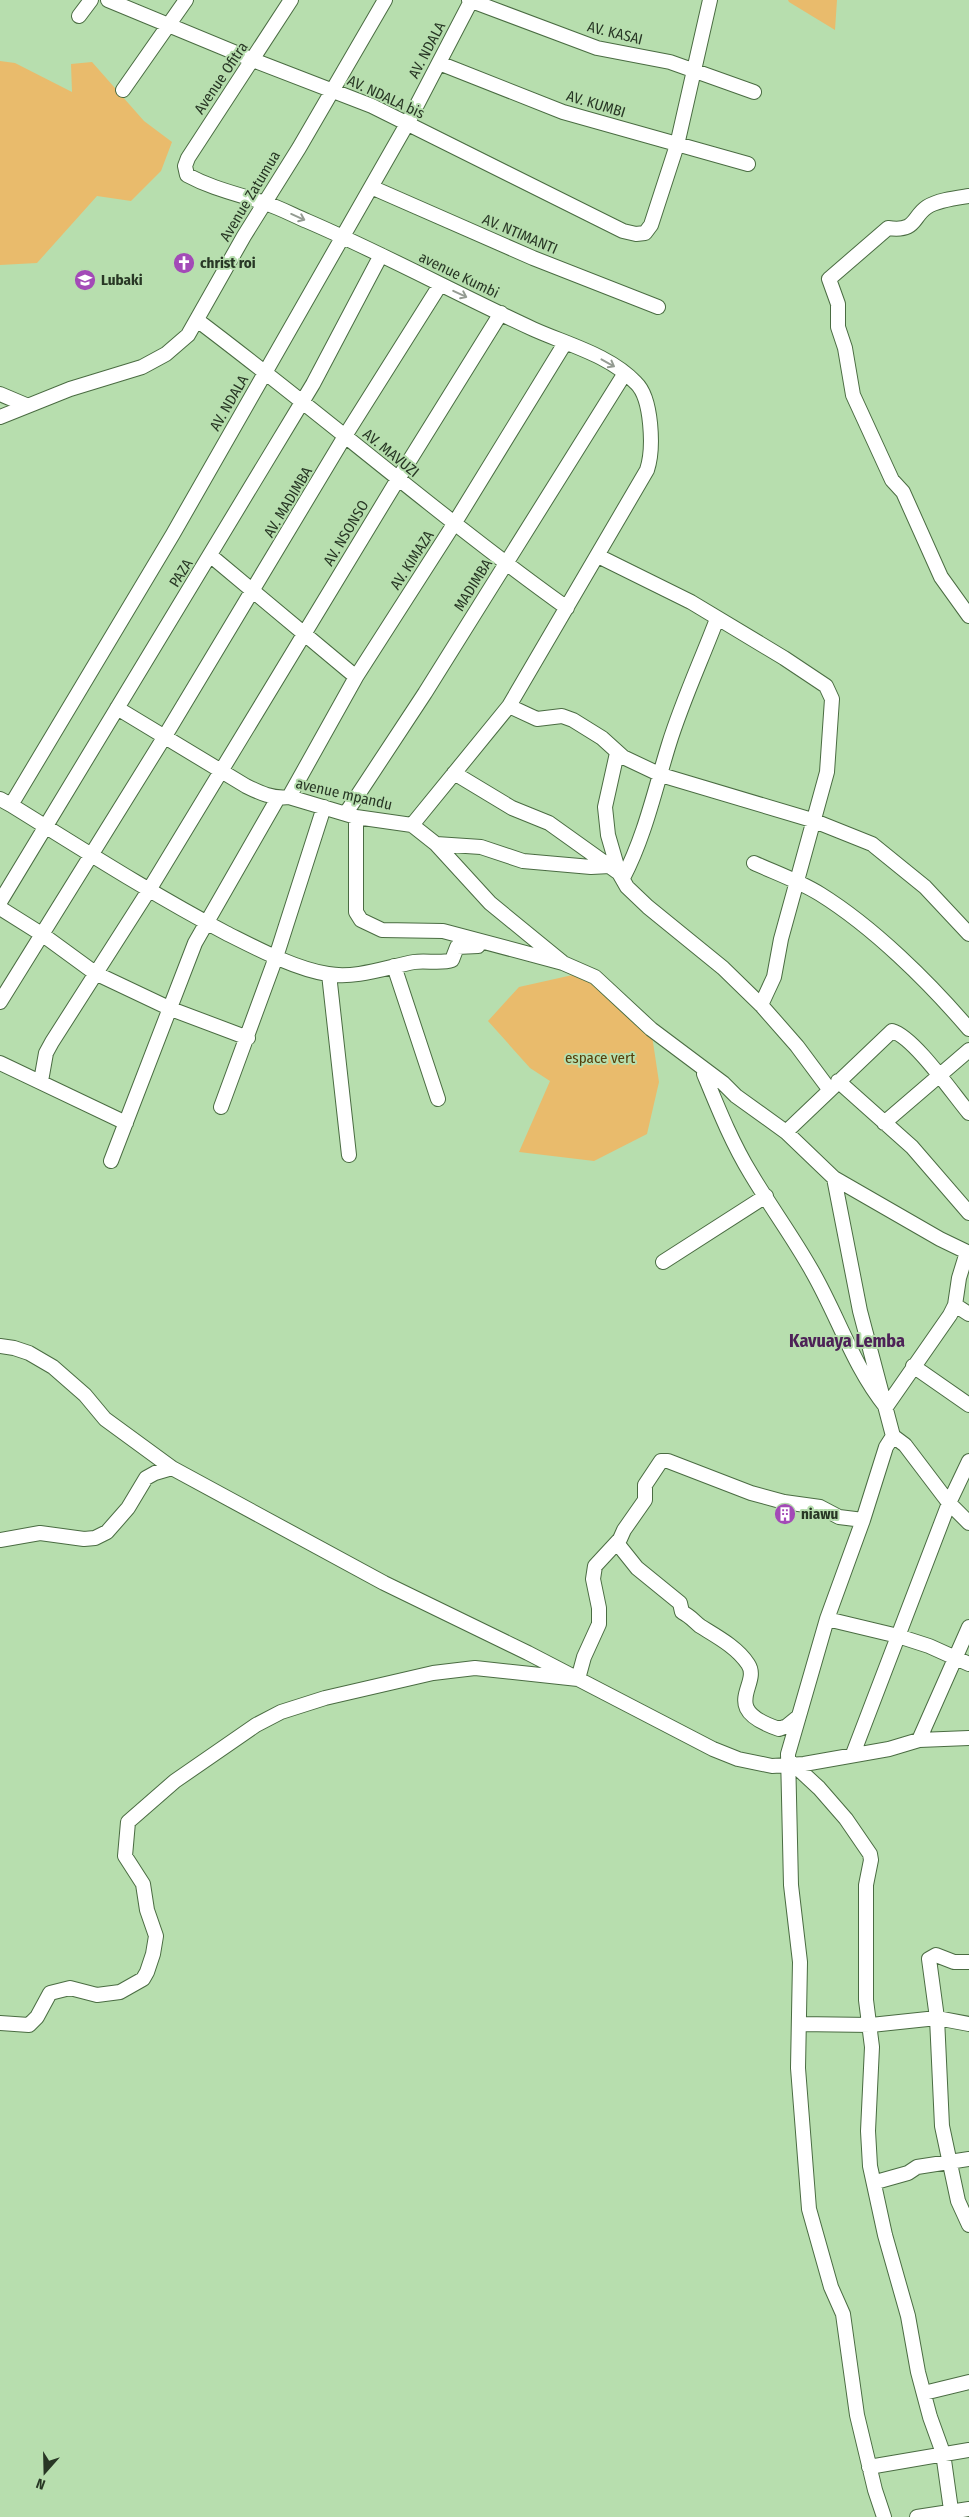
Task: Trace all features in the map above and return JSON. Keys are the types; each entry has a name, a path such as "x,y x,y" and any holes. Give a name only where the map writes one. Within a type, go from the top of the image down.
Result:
{"street":[{"path":"79,16 91,0"},
{"name":"AV. NDALA bis","path":"108,0 168,26 372,106 623,230 636,234 645,233 654,217 677,145"},
{"path":"123,90 186,0"},
{"name":"Avenue Ofitra","path":"188,175 185,166 188,158 291,0"},
{"name":"Avenue Zatumua","path":"0,417 26,405 142,367 166,354 188,335 385,0"},
{"name":"AV. KASAI","path":"470,0 596,48 670,62 754,92"},
{"name":"AV. NDALA","path":"6,802 173,534 407,124 470,0"},
{"path":"677,145 696,72 710,0"},
{"name":"AV. KUMBI","path":"439,63 563,112 748,164"},
{"name":"avenue Kumbi","path":"188,175 224,192 264,203 343,236 440,285 565,342 625,373 645,393 650,460 598,556"},
{"name":"AV. NTIMANTI","path":"370,187 534,258 658,307"},
{"path":"969,196 951,199 926,208 915,223 899,230 888,228 830,279 838,304 838,326 845,348 853,395 892,480 903,492 941,577 969,616"},
{"name":"PAZA","path":"0,902 211,556 302,402 381,255"},
{"name":"AV. MADIMBA","path":"0,1002 254,591 345,436 440,285"},
{"name":"AV. NSONSO","path":"41,1081 46,1054 52,1042 149,890 304,633 501,313"},
{"name":"AV. MAVUZI","path":"197,320 505,564 567,608"},
{"name":"AV. KIMAZA","path":"110,1161 171,1009 195,943 206,922 565,342"},
{"name":"MADIMBA","path":"351,815 401,730 625,373"},
{"path":"0,394 26,405"},
{"path":"211,556 356,677"},
{"path":"563,963 490,903 436,844 412,825 509,706 598,556 670,591 784,658 826,686 832,699 827,772 812,820 798,883 781,939 774,977 761,1005"},
{"path":"617,872 634,854 661,775 669,744 717,619"},
{"path":"509,706 537,719 562,716 573,720 602,738 617,753 661,775 812,820 872,844 925,888 969,934"},
{"name":"avenue mpandu","path":"117,708 246,786 351,815 412,825"},
{"path":"617,753 605,807 608,835 617,872 627,887 648,907 723,968 761,1005 834,1085 884,1122 912,1147 969,1213"},
{"path":"454,773 512,808 549,823 617,872"},
{"path":"6,802 149,890 206,922 276,957 329,974 363,972 419,961 447,962 452,960 457,947 494,944"},
{"path":"221,1107 248,1038 276,957 324,807"},
{"path":"351,815 356,912 361,920 382,930 443,932 494,944 563,963 595,977 652,1029 723,1083 736,1096 786,1132 834,1178 940,1239 968,1252 959,1278 955,1305 886,1407"},
{"path":"436,844 481,847 523,860 591,867 617,872"},
{"path":"754,863 819,893 852,916 918,974 969,1028"},
{"path":"0,908 43,934 96,972 171,1009 248,1038"},
{"path":"394,966 438,1099"},
{"path":"329,974 349,1155"},
{"path":"786,1132 892,1031 910,1044 969,1113"},
{"path":"884,1122 969,1050"},
{"path":"0,1063 126,1122"},
{"path":"704,1074 735,1145 812,1272 849,1349 872,1389 886,1407"},
{"path":"834,1178 860,1311 894,1436 905,1445 949,1503 969,1523"},
{"path":"663,1262 766,1196"},
{"path":"955,1305 969,1314"},
{"path":"0,1346 29,1353 54,1367 85,1395 105,1420 172,1468 384,1583 578,1679 673,1730 721,1752 757,1764 772,1766 804,1764 890,1749 919,1740 969,1738"},
{"path":"913,1366 969,1405"},
{"path":"884,2517 869,2467 857,2415 843,2314 831,2287 809,2209 798,2068 800,1962 791,1877 791,1764 788,1754 827,1619 863,1520 886,1446 894,1436"},
{"path":"578,1679 584,1657 599,1624 599,1608 593,1579 595,1566 617,1543 645,1500 644,1485 652,1471 661,1461 665,1460 751,1493 784,1502 820,1507 839,1517 863,1520"},
{"path":"853,1754 949,1503 969,1461"},
{"path":"0,1540 40,1533 84,1539 95,1538 107,1532 128,1508 146,1478 172,1468"},
{"path":"617,1543 637,1568 680,1602 682,1612 714,1632 748,1664 750,1676 745,1703 756,1718 779,1730 788,1726 798,1717"},
{"path":"827,1619 898,1636 955,1656 969,1664"},
{"path":"919,1740 969,1626"},
{"path":"0,2023 29,2025 37,2017 50,1993 62,1989 70,1988 97,1995 107,1995 120,1992 143,1979 153,1954 156,1936 147,1910 143,1884 125,1856 128,1822 175,1781 256,1725 281,1712 325,1698 433,1673 475,1668 578,1679"},
{"path":"791,1764 819,1788 846,1819 870,1854 866,1885 866,2000 871,2024 872,2047 868,2147 870,2166 876,2182 885,2234 908,2316 924,2393 943,2453 952,2514"},
{"path":"969,1962 954,1962 936,1955 929,1959 937,2018 942,2126 960,2209 969,2225"},
{"path":"799,2024 871,2024 937,2018 969,2024"},
{"path":"876,2182 908,2173 917,2167 969,2159"},
{"path":"924,2393 969,2382"},
{"path":"869,2467 969,2450"},
{"path":"917,2517 952,2514 969,2509"}],"green space":[{"path":"788,0 837,0 835,30 789,2"},
{"path":"0,61 15,63 72,92 71,64 92,62 144,121 172,142 161,171 131,201 97,196 37,263 0,265"},
{"name":"espace vert","path":"586,972 651,1029 659,1082 647,1134 594,1161 519,1152 550,1081 530,1068 488,1021 519,987"}],"place":[{"name":"christ roi","path":"184,263"},
{"name":"Lubaki","path":"85,280"},
{"name":"niawu","path":"785,1514"}],"district":[{"name":"Kavuaya Lemba","path":"847,1341"}]}
